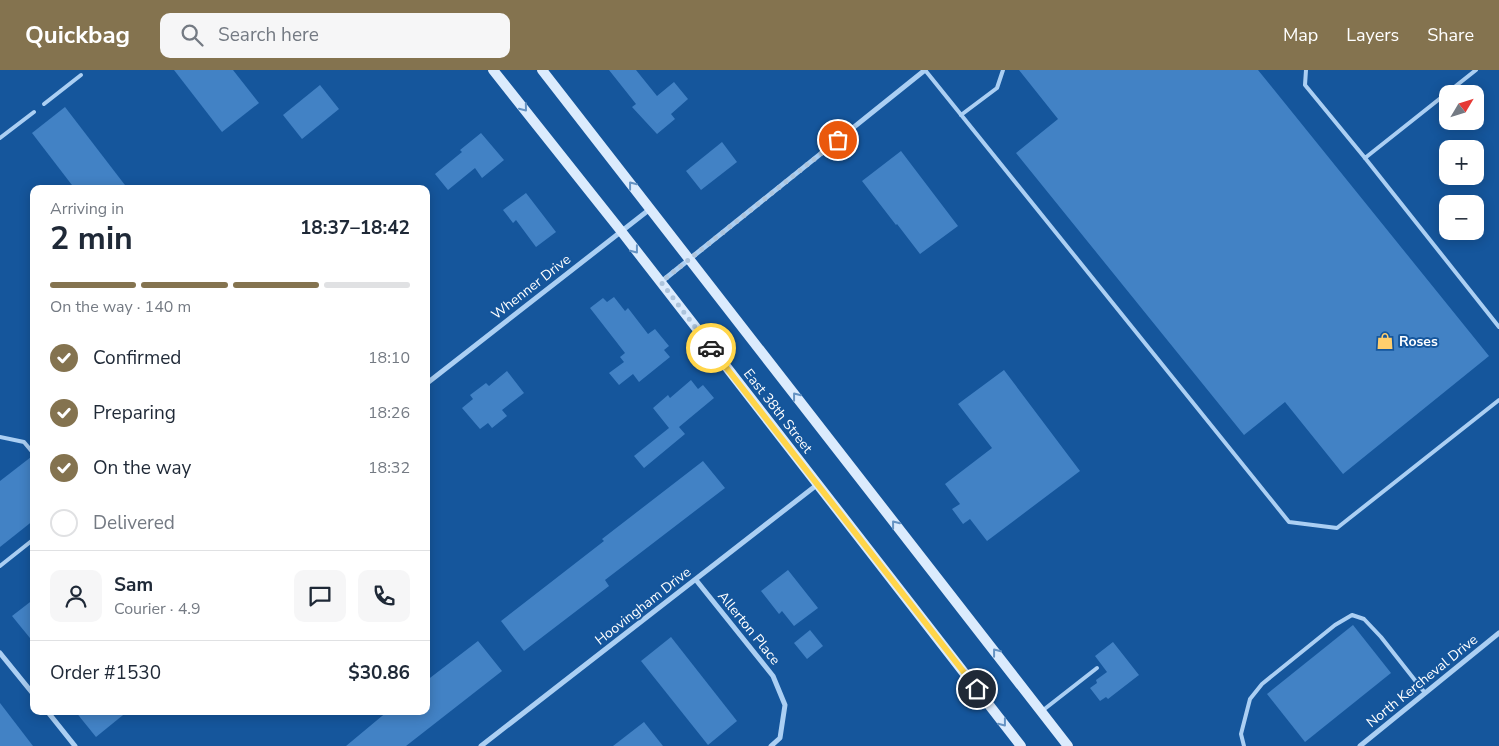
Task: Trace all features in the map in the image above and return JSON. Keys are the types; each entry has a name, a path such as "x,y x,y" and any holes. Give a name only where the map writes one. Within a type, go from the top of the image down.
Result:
{"main road":[{"name":"East 38th Street","path":"494,70 1021,746"},
{"name":"East 38th Street","path":"542,70 1068,746"}],"street":[{"path":"661,282 925,70"},
{"name":"Whenner Drive","path":"430,381 650,209"},
{"name":"Hoovingham Drive","path":"481,746 818,484"},
{"name":"Allerton Place","path":"696,580 773,676 786,705 780,738 771,746"},
{"name":"North Kercheval Drive","path":"1360,746 1499,633"},
{"path":"0,653 30,690"},
{"path":"50,715 74,746"}],"lane":[{"path":"925,70 1289,522 1337,528 1499,400"},
{"path":"961,115 996,88 1003,70"},
{"path":"1306,70 1305,85 1499,327"},
{"path":"1365,158 1476,70"},
{"path":"44,104 80,76"},
{"path":"0,138 34,112"},
{"path":"0,437 24,442 30,449"},
{"path":"0,566 30,543"},
{"path":"1244,746 1242,734 1250,698 1262,684 1335,625 1352,616 1364,620 1381,637 1424,694"},
{"path":"1042,711 1097,668"}],"building":[{"path":"174,70 233,70 259,103 222,132"},
{"path":"609,70 636,70 657,96 674,82 688,99 671,114 675,119 657,134 632,107 636,104"},
{"path":"1019,70 1258,70 1489,356 1343,474 1285,402 1244,435 1016,153 1058,119"},
{"path":"320,85 339,109 302,139 283,115"},
{"path":"65,107 125,185 72,185 32,133"},
{"path":"481,133 504,160 482,178 475,168 448,190 435,174 462,152 460,150"},
{"path":"722,142 737,162 701,190 686,171"},
{"path":"901,151 958,226 920,254 862,181"},
{"path":"526,193 556,232 536,247 516,220 513,223 503,210"},
{"path":"614,297 625,311 628,308 648,334 655,329 669,346 664,350 670,357 639,382 633,374 619,385 609,373 624,362 620,357 625,353 590,308 603,298 607,302"},
{"path":"1004,370 1080,471 987,541 970,519 963,524 952,509 960,504 945,484 992,448 958,404"},
{"path":"507,371 524,393 502,410 507,416 492,428 488,423 480,429 462,408 473,399 470,395 486,383 489,386"},
{"path":"691,380 698,389 703,385 714,398 679,427 685,434 644,468 634,456 669,428 653,408 668,395 670,398"},
{"path":"30,458 30,523 0,547 0,481"},
{"path":"703,461 725,488 605,580 609,586 524,651 501,621 604,541 602,539"},
{"path":"788,570 818,608 794,626 782,611 779,614 761,591"},
{"path":"30,602 30,638 12,616"},
{"path":"1353,625 1391,673 1305,742 1267,694"},
{"path":"810,630 823,646 807,659 794,643"},
{"path":"671,637 737,721 708,745 641,661"},
{"path":"478,641 502,671 406,746 346,746 383,715 430,715 430,678"},
{"path":"1113,642 1139,675 1108,699 1106,697 1100,701 1090,688 1097,683 1096,680 1107,672 1095,656"},
{"path":"0,703 33,746 0,746"},
{"path":"78,715 123,715 96,737"},
{"path":"644,722 663,746 613,746"}],"way so far":[{"path":"711,348 661,282 838,140"}],"place":[{"name":"Roses","path":"1385,341"}],"route":[{"path":"711,348 977,689"}]}
